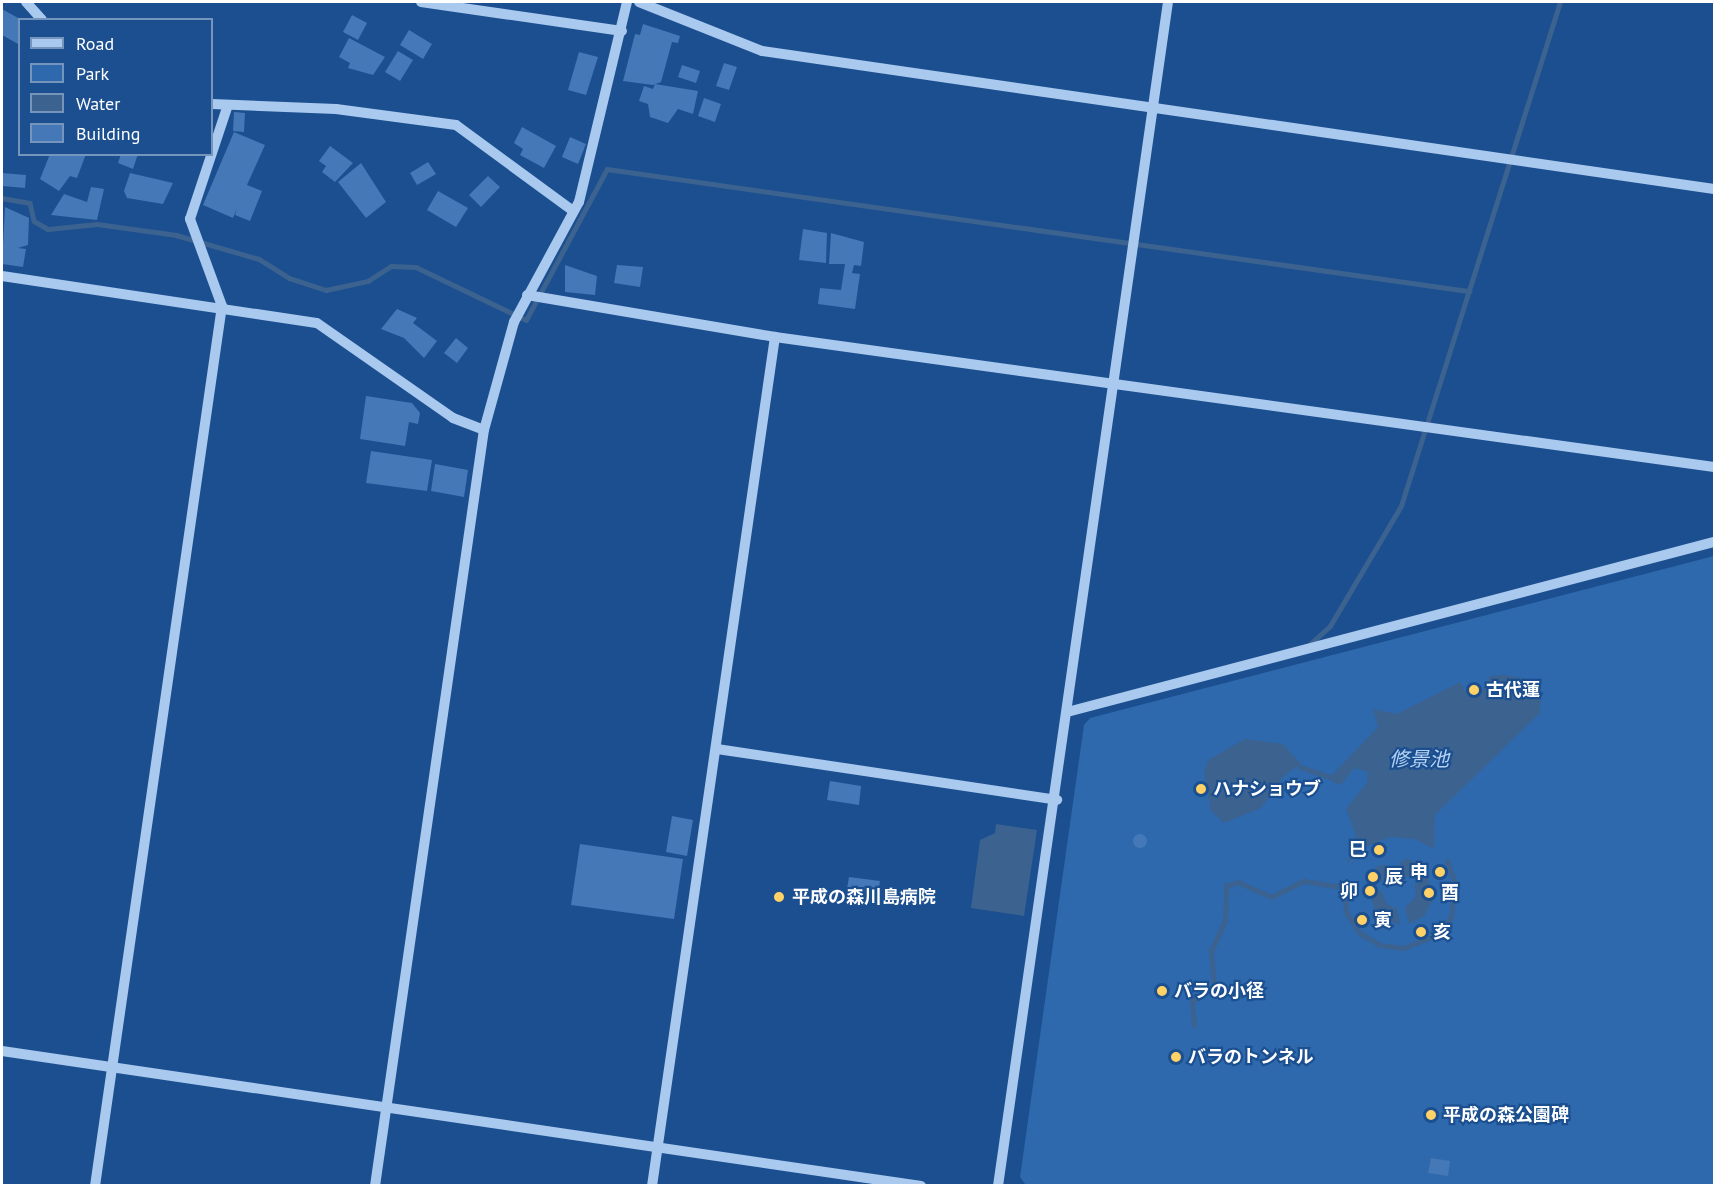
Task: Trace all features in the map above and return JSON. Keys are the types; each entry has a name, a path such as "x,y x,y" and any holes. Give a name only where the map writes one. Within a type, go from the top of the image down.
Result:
{"street":[{"path":"26,2 40,18"},
{"path":"421,2 622,31"},
{"path":"375,1185 484,430 502,358 527,295 573,211 622,31 627,2"},
{"path":"639,2 762,51 1714,189"},
{"path":"998,1185 1071,711 1168,2"},
{"path":"213,104 336,109 456,125 573,211"},
{"path":"213,150 228,105"},
{"path":"95,1185 222,306 190,219 211,156"},
{"path":"2,276 222,306 317,323 453,418 484,430"},
{"path":"527,295 775,337 1116,381 1714,467"},
{"path":"652,1185 775,337"},
{"path":"1071,711 1714,542"},
{"path":"717,749 1057,800"},
{"path":"2,1051 921,1185"}],"green space":[{"path":"1714,556 1714,1185 1025,1184 1020,1177 1084,725 1090,718"}],"water":[{"name":"修景池","path":"1505,675 1531,680 1541,692 1540,713 1435,815 1434,849 1415,839 1390,837 1367,846 1347,864 1356,835 1346,809 1367,783 1368,772 1354,768 1341,785 1332,782 1332,775 1378,727 1373,709 1397,714 1460,682 1465,691 1480,696 1490,676"},
{"path":"1245,739 1283,744 1301,764 1284,776 1261,808 1224,823 1211,811 1204,773 1208,760"},
{"path":"996,824 1037,830 1024,916 971,908 980,840 995,833"},
{"path":"1408,859 1414,862 1417,868 1414,874 1408,877 1402,874 1399,868 1402,862"},
{"path":"1379,865 1385,865 1390,873 1388,879 1379,881 1374,876 1374,870"},
{"path":"1427,874 1432,901 1424,916 1409,924 1405,908 1416,896 1415,885"},
{"path":"1368,887 1382,892 1387,904 1397,909 1400,925 1377,916"}],"building":[{"path":"2,9 18,18 18,44 2,35"},
{"path":"352,15 367,23 358,40 343,32"},
{"path":"643,24 680,36 678,43 672,42 661,82 653,85 623,81 635,34 640,35"},
{"path":"409,30 432,44 423,59 400,45"},
{"path":"349,38 385,57 373,75 348,68 350,63 339,57"},
{"path":"398,51 413,60 400,81 385,72"},
{"path":"579,52 598,57 586,95 568,90"},
{"path":"724,63 737,67 729,90 716,86"},
{"path":"682,65 700,71 696,83 678,77"},
{"path":"655,84 698,91 693,114 678,109 668,123 650,117 648,104 639,101 644,86 653,89"},
{"path":"704,98 721,104 715,122 698,116"},
{"path":"234,112 245,113 244,132 233,131"},
{"path":"522,127 556,146 544,168 520,155 523,149 514,143"},
{"path":"234,132 265,145 247,185 262,191 250,221 235,215 237,208 233,218 203,205"},
{"path":"570,137 586,144 578,164 562,157"},
{"path":"330,146 353,163 335,182 322,172 326,166 319,161"},
{"path":"49,156 85,156 77,178 70,176 59,191 40,179"},
{"path":"120,156 137,156 133,169 118,163"},
{"path":"428,162 436,174 417,185 410,173"},
{"path":"361,163 386,202 366,218 338,182"},
{"path":"2,173 26,175 25,188 2,186"},
{"path":"130,173 173,183 163,204 127,198 124,191"},
{"path":"488,176 500,187 481,207 469,195"},
{"path":"91,187 104,189 97,220 51,215 64,194 87,202"},
{"path":"438,191 468,208 456,227 427,210"},
{"path":"5,207 29,218 28,245 18,248 26,249 23,267 2,264"},
{"path":"803,229 827,233 826,263 799,260"},
{"path":"831,233 864,242 861,266 854,265 852,273 860,274 855,309 818,304 820,288 841,290 845,264 829,264"},
{"path":"565,265 597,276 595,295 565,292"},
{"path":"617,265 643,267 640,287 614,283"},
{"path":"397,309 417,318 413,323 437,341 424,358 404,338 381,329"},
{"path":"456,338 468,348 457,363 444,353"},
{"path":"366,396 412,403 420,413 418,424 409,422 405,446 360,439"},
{"path":"371,451 432,460 427,491 366,483"},
{"path":"435,464 468,470 464,497 431,491"},
{"path":"830,781 861,786 859,805 827,800"},
{"path":"672,816 693,820 687,856 666,852"},
{"path":"1137,834 1143,834 1147,841 1143,848 1137,848 1133,844 1133,838"},
{"path":"580,844 683,859 674,919 571,905"},
{"path":"849,877 880,881 876,904 845,900"},
{"path":"1431,1158 1450,1161 1448,1176 1428,1173"}],"waterway":[{"path":"1309,645 1330,626 1401,506 1560,2"},
{"path":"2,198 30,203 34,221 48,229 97,224 176,235 259,259 289,278 326,290 368,281 391,266 416,267 526,320 607,169 1469,291"},
{"path":"1300,767 1338,779"},
{"path":"1194,1026 1192,1001 1214,987 1211,951 1225,921 1226,886 1238,882 1271,897 1304,881 1343,887 1347,913 1360,933 1380,945 1404,948 1436,935 1451,917 1455,883 1447,861"}],"place":[{"name":"古代蓮","path":"1474,690"},
{"name":"ハナショウブ","path":"1201,789"},
{"name":"巳","path":"1379,850"},
{"name":"申","path":"1440,872"},
{"name":"辰","path":"1373,877"},
{"name":"卯","path":"1370,891"},
{"name":"酉","path":"1429,893"},
{"name":"平成の森川島病院","path":"779,897"},
{"name":"寅","path":"1362,920"},
{"name":"亥","path":"1421,932"},
{"name":"バラの小径","path":"1162,991"},
{"name":"バラのトンネル","path":"1176,1057"},
{"name":"平成の森公園碑","path":"1431,1115"}]}
